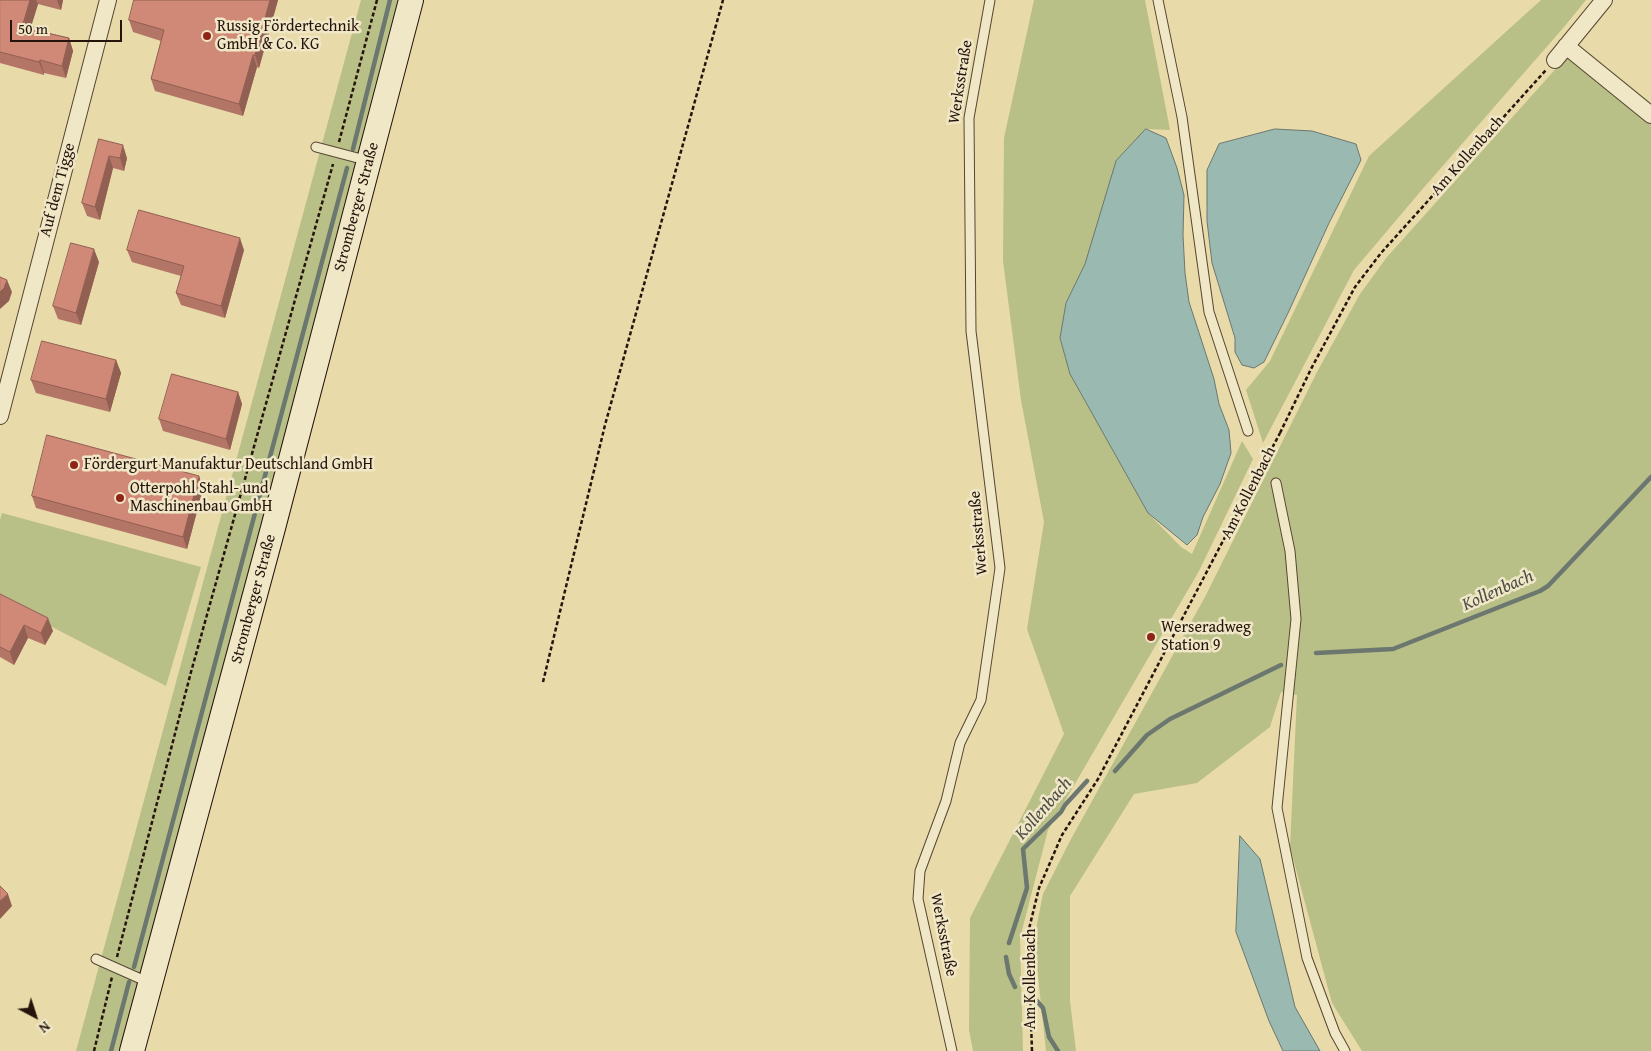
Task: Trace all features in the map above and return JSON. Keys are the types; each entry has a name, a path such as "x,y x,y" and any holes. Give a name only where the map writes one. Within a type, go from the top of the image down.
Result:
{"main road":[{"name":"Stromberger Straße","path":"132,1051 273,528 411,0"}],"street":[{"name":"Auf dem Tigge","path":"0,416 4,379 108,0"},
{"path":"1555,60 1604,0"},
{"path":"1566,46 1651,115"}],"lane":[{"name":"Werksstraße","path":"952,1051 918,900 920,870 946,800 960,743 981,700 1000,568 971,331 968,118 990,0"},
{"path":"1158,0 1182,117 1209,312 1248,431"},
{"path":"316,147 369,161"},
{"path":"1276,483 1290,551 1296,619 1276,808 1307,958 1335,1033 1345,1051"},
{"path":"96,958 150,983"}],"path":[{"path":"94,1051 191,672 377,0"},
{"path":"543,682 606,425 723,0"},
{"name":"Am Kollenbach","path":"1032,1051 1028,933 1039,888 1062,835 1098,779 1355,287 1381,253 1555,60"}],"green space":[{"path":"361,0 402,0 121,1051 76,1051"},
{"path":"1034,0 1145,0 1170,130 1146,129 1096,231 1085,264 1066,303 1060,338 1070,374 1148,513 1181,547 1192,554 1242,441 1253,459 1199,571 1048,830 1020,938 1023,1051 973,1051 969,1030 970,918 1064,734 1027,629 1044,522 1021,400 1003,261 1004,138"},
{"path":"1541,0 1586,0 1354,270 1263,443 1246,390 1270,361 1369,156"},
{"path":"1578,44 1651,103 1651,1051 1362,1051 1332,1003 1290,847 1297,695 1281,692 1270,727 1197,783 1134,794 1070,896 1070,1001 1076,1051 1046,1051 1034,939 1043,894 1071,839 1205,597 1317,372 1360,294 1387,257"},
{"path":"2,513 201,567 166,686 0,600 0,520"}],"water":[{"path":"1146,129 1166,138 1177,168 1184,195 1183,235 1189,302 1214,379 1219,404 1229,430 1231,453 1220,484 1203,517 1197,535 1187,545 1148,513 1070,374 1060,338 1066,303 1085,264 1116,161"},
{"path":"1275,129 1312,131 1356,144 1361,160 1329,223 1264,362 1254,368 1242,365 1235,352 1235,338 1212,263 1207,221 1207,170 1219,144"},
{"path":"1240,836 1260,859 1295,1007 1320,1051 1283,1051 1269,1021 1236,932"}],"building":[{"path":"0,0 30,0 23,24 48,31 47,33 69,38 62,66 0,52"},
{"path":"134,0 270,0 239,104 151,79 164,30 129,20"},
{"path":"99,139 123,145 120,158 109,156 95,207 82,203"},
{"path":"139,210 240,238 221,306 176,293 184,266 127,250"},
{"path":"71,243 94,249 76,313 53,306"},
{"path":"0,277 7,280 0,292"},
{"path":"42,341 116,360 106,399 31,380"},
{"path":"172,374 238,392 226,439 159,419"},
{"name":"Otterpohl Stahl- und Maschinenbau GmbH","path":"47,435 199,476 183,537 32,496"},
{"path":"0,594 48,618 41,633 24,625 10,652 0,647"},
{"path":"0,886 8,894 0,901"}],"waterway":[{"path":"353,149 390,0"},
{"path":"134,967 347,168"},
{"name":"Kollenbach","path":"1316,653 1393,649 1540,591 1548,586 1651,477"},
{"name":"Kollenbach","path":"1115,771 1147,735 1170,719 1281,665"},
{"name":"Kollenbach","path":"1009,943 1027,888 1023,849 1061,812 1087,781"},
{"name":"Kollenbach","path":"1006,957 1009,974 1015,987"},
{"path":"111,1051 129,982"},
{"name":"Kollenbach","path":"1037,1001 1043,1008 1049,1037 1058,1051"}],"place":[{"name":"Russig Fördertechnik GmbH & Co. KG","path":"207,36"},
{"name":"Fördergurt Manufaktur Deutschland GmbH","path":"74,465"},
{"name":"Otterpohl Stahl- und Maschinenbau GmbH","path":"120,498"},
{"name":"Werseradweg Station 9","path":"1151,637"}]}
